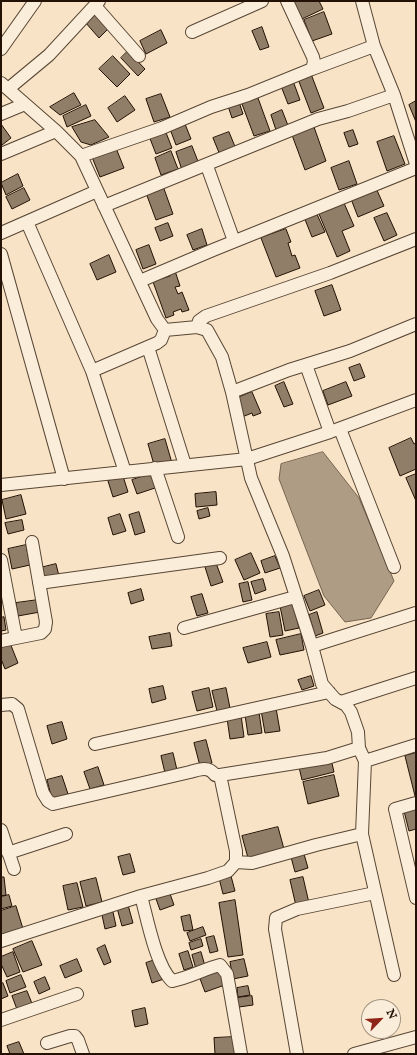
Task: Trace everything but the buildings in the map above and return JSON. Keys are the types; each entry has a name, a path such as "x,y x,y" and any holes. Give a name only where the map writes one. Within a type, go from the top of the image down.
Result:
{"street":[{"path":"1,49 35,1"},
{"path":"192,32 262,1"},
{"path":"287,1 313,57 314,62 312,69"},
{"path":"362,1 374,46 412,137 416,164"},
{"path":"139,56 97,3 49,56 5,86 56,131 81,156 157,319 165,330"},
{"path":"81,156 162,128 211,107 248,95 374,46"},
{"path":"104,206 207,166 318,119 394,95"},
{"path":"1,114 25,104"},
{"path":"1,154 56,131"},
{"path":"207,166 234,241"},
{"path":"140,281 234,241 416,168"},
{"path":"1,233 98,191"},
{"path":"27,222 92,371 125,472"},
{"path":"197,327 199,321 206,316 330,273 416,239"},
{"path":"1,254 6,291 64,479"},
{"path":"232,392 289,370 350,351 416,324"},
{"path":"165,330 197,327 207,330 212,336 222,357 232,392 252,478 283,556 312,646 322,684 351,712 358,732 359,748 365,761 362,834 394,975"},
{"path":"92,371 161,340 165,330"},
{"path":"148,347 185,466"},
{"path":"306,365 394,567"},
{"path":"1,485 247,459 335,431 416,400"},
{"path":"156,468 178,537"},
{"path":"1,640 40,633 45,629 46,622 32,542"},
{"path":"39,583 220,558"},
{"path":"1,560 16,638"},
{"path":"184,628 295,597"},
{"path":"312,646 416,613"},
{"path":"341,702 416,678"},
{"path":"95,744 329,692"},
{"path":"1,705 12,704 18,709 43,793 53,804 204,768 213,771 215,775 220,775 327,758 359,748"},
{"path":"365,761 416,745"},
{"path":"1,941 141,896 208,878 228,871 236,862 236,851 220,775"},
{"path":"416,803 395,809 416,898"},
{"path":"1,830 14,869"},
{"path":"8,853 66,834"},
{"path":"236,862 252,863 362,834"},
{"path":"297,1054 275,929 276,918 297,909 375,893"},
{"path":"141,896 155,949 167,977 172,981 183,979 214,966 220,965 224,968 227,974 236,1018 241,1054"},
{"path":"1,1020 77,994"},
{"path":"47,1043 74,1036 78,1040 83,1054"},
{"path":"354,1054 416,1037"}],"shaded area":[{"path":"323,452 359,498 394,581 371,618 345,622 324,596 279,479 281,464"}]}
